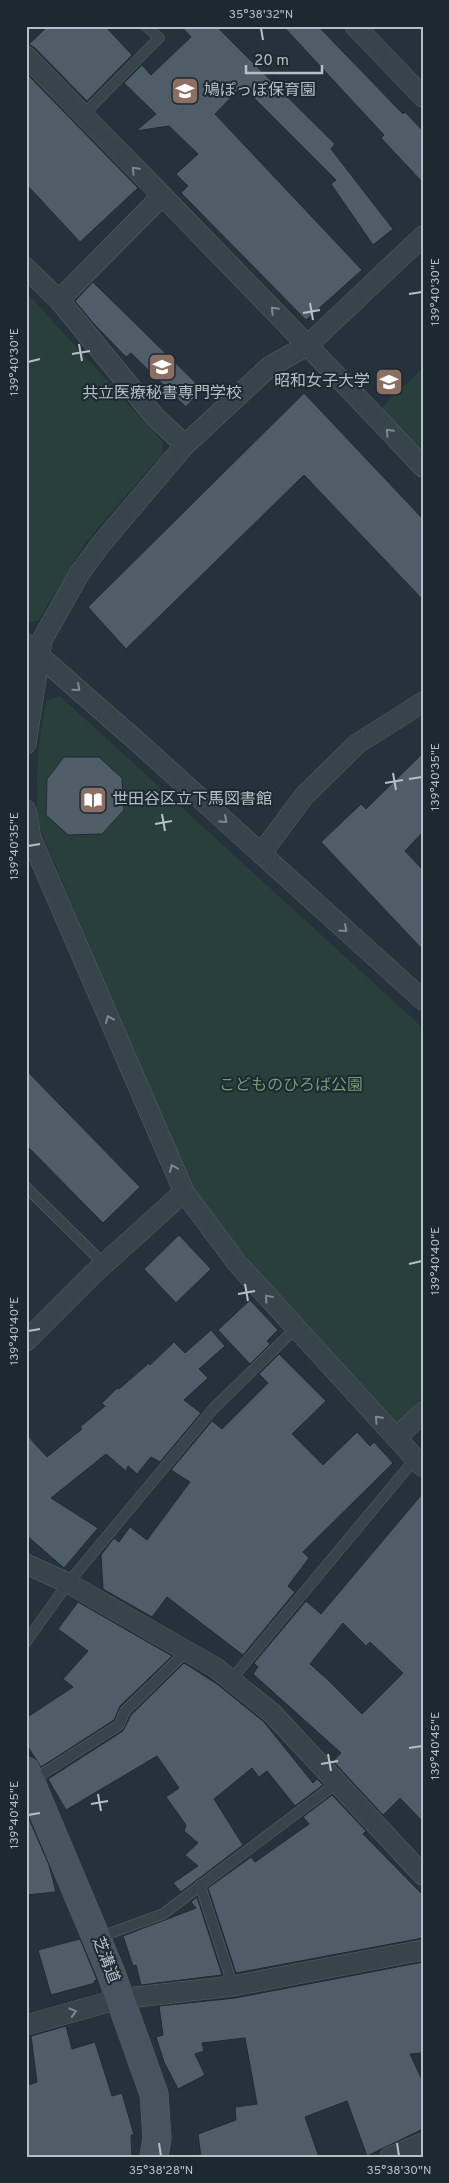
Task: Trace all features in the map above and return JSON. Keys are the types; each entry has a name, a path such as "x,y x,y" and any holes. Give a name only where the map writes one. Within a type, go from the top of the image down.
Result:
{"street":[{"path":"355,26 423,97"},
{"path":"26,56 308,345 423,467"},
{"path":"59,300 162,197"},
{"path":"26,744 33,650 42,640 79,574 101,544 185,445 269,367 308,345 423,236"},
{"path":"26,268 59,300 155,417 185,445"},
{"path":"33,650 423,1000"},
{"path":"261,854 304,796 357,744 423,702"},
{"path":"26,810 29,840 184,1192 236,1263 419,1463"},
{"path":"26,1341 104,1264 184,1192"},
{"path":"396,1438 423,1412"},
{"path":"26,1564 68,1583 216,1668 272,1713 423,1875"},
{"name":"芝溝道","path":"29,1776 97,1938 154,2094 157,2138 154,2157"},
{"path":"26,2025 119,1999 233,1986 423,1950"},
{"path":"390,2157 423,2143"}],"lane":[{"path":"83,115 158,38 146,26"},
{"path":"26,1187 104,1264"},
{"path":"26,1642 68,1583 213,1410 295,1329"},
{"path":"231,1680 419,1463"},
{"path":"29,1776 119,1725 125,1711 187,1651"},
{"path":"97,1938 163,1914 337,1783"},
{"path":"200,1885 233,1986"}],"green space":[{"path":"26,292 162,441 163,453 85,543 38,621 26,623"},
{"path":"423,368 423,453 380,409"},
{"name":"こどものひろば公園","path":"60,696 423,1028 423,1397 397,1423 256,1269 191,1189 37,821 38,761 43,716 46,701"}],"building":[{"path":"48,26 105,26 132,55 87,101 29,44"},
{"path":"181,26 216,26 335,144 331,149 393,229 373,245 331,184 336,180 242,86 215,114 362,270 306,320 181,193 188,186 176,174 198,154 169,126 136,131 156,114 124,83 142,65 151,75 191,37"},
{"path":"283,26 318,26 403,114 405,112 423,131 423,183 381,138 384,135"},
{"path":"26,73 138,188 80,242 26,184"},
{"path":"93,282 202,389 186,407 131,353 126,357 75,301"},
{"path":"304,393 423,519 423,600 304,475 126,649 88,607"},
{"path":"423,753 423,832 405,851 423,870 423,950 321,842 361,804 366,809"},
{"path":"64,757 99,757 122,778 124,810 102,834 68,835 46,815 47,779"},
{"path":"26,1070 140,1187 103,1223 26,1145"},
{"path":"179,1235 211,1269 176,1303 144,1269"},
{"path":"250,1300 278,1330 267,1341 270,1344 250,1364 218,1330"},
{"path":"211,1330 225,1346 199,1369 208,1378 184,1400 201,1413 160,1462 151,1457 137,1474 128,1466 126,1471 106,1454 51,1498 98,1528 64,1568 26,1535 26,1434 47,1457 82,1429 80,1427 105,1406 102,1403 117,1388 119,1389 149,1363 150,1365 174,1342 185,1353"},
{"path":"279,1354 326,1401 292,1434 323,1465 357,1432 370,1446 374,1442 393,1463 303,1552 309,1558 288,1586 295,1592 243,1655 167,1597 152,1617 103,1589 101,1555 114,1538 119,1542 130,1527 147,1540 190,1482 171,1470 212,1421 222,1429 268,1383 259,1374"},
{"path":"423,1493 423,1822 400,1798 383,1815 333,1761 341,1753 253,1674 258,1667 254,1663 306,1601 321,1614","holes":["343,1623 366,1646 370,1642 403,1673 362,1714 310,1664"]},
{"path":"78,1602 172,1656 120,1706 114,1720 41,1767 26,1744 26,1718 73,1687 63,1679 88,1651 58,1629"},
{"path":"184,1663 217,1684 264,1722 313,1783 317,1779 323,1785 295,1806 267,1771 259,1777 252,1768 214,1799 243,1845 181,1892 173,1883 198,1866 185,1855 198,1843 184,1831 186,1825 166,1797 179,1788 157,1756 66,1810 48,1779 123,1731 131,1715"},
{"path":"332,1795 366,1831 363,1834 423,1895 423,1938 236,1973 208,1888 251,1857 255,1862 309,1824 303,1817"},
{"path":"26,1812 49,1865 56,1892 26,1895"},
{"path":"197,1897 222,1975 141,1985 136,1965 133,1966 123,1936 196,1908 191,1902"},
{"path":"80,1939 97,1980 94,1981 95,1983 51,1995 38,1950"},
{"path":"423,1962 423,2053 410,2054 423,2082 423,2129 367,2156 347,2101 305,2117 319,2157 201,2157 198,2134 236,2120 235,2107 257,2104 245,2038 202,2043 204,2051 195,2054 205,2075 178,2089 164,2062 156,2037 163,2035 159,2006 235,1998"},
{"path":"66,2026 72,2049 95,2042 112,2096 122,2093 134,2135 131,2135 132,2157 26,2157 26,2086 37,2082 31,2036"}],"place":[{"name":"鳩ぽっぽ保育園","path":"185,91"},
{"name":"共立医療秘書専門学校","path":"162,367"},
{"name":"昭和女子大学","path":"389,382"},
{"name":"世田谷区立下馬図書館","path":"93,800"}]}
